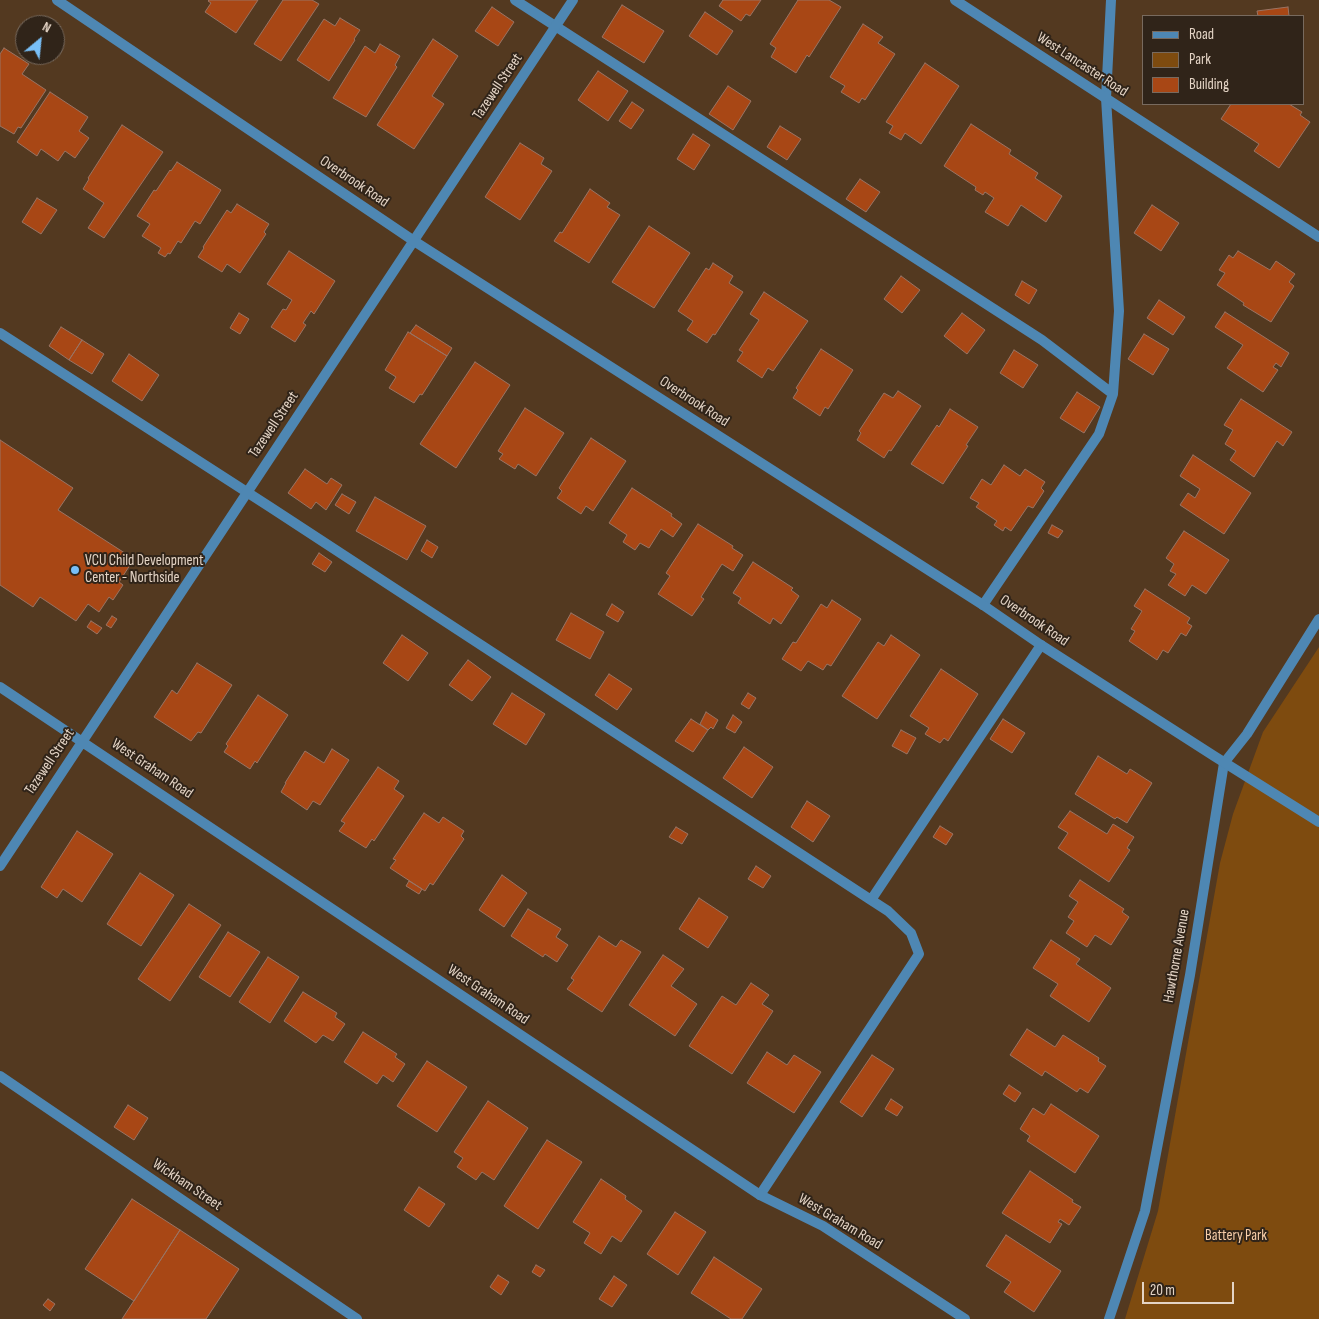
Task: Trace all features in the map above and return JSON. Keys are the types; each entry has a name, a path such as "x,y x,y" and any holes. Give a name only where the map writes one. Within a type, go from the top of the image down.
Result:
{"street":[{"name":"Overbrook Road","path":"56,0 414,241 983,605 1041,645 1224,763 1319,822"},
{"path":"515,0 1042,340 1113,394"},
{"name":"Tazewell Street","path":"0,866 573,0"},
{"name":"West Lancaster Road","path":"955,0 1319,238"},
{"path":"983,605 1099,434 1113,394 1119,311 1106,98 1111,0"},
{"path":"0,333 888,911 912,933 919,954 760,1195"},
{"name":"Hawthorne Avenue","path":"1109,1319 1145,1211 1190,975 1224,763 1247,734 1319,619"},
{"path":"871,900 1041,645"},
{"name":"West Graham Road","path":"0,686 760,1195 823,1226 965,1319"},
{"name":"Wickham Street","path":"0,1076 357,1319"}],"green space":[{"name":"Battery Park","path":"1319,647 1319,1319 1125,1319 1158,1211 1220,863 1233,814 1263,732"}],"building":[{"path":"209,0 258,0 236,33 205,12 211,3"},
{"path":"283,0 312,0 319,4 281,61 254,44"},
{"path":"723,0 761,0 750,16 746,14 741,21 719,6"},
{"path":"798,0 829,0 841,7 809,57 807,55 796,73 771,57 776,48 770,44"},
{"path":"622,5 664,31 644,63 602,37"},
{"path":"492,7 514,22 498,46 475,31"},
{"path":"1288,7 1289,15 1258,15 1257,11"},
{"path":"705,12 733,31 717,55 689,36"},
{"path":"340,18 360,30 329,81 297,60 324,19 335,26"},
{"path":"863,24 883,37 878,43 895,54 865,100 862,98 859,103 841,92 845,86 830,77"},
{"path":"433,39 458,56 432,96 444,104 414,149 377,125"},
{"path":"380,44 400,56 395,65 397,67 366,117 333,98 365,46 375,53"},
{"path":"4,48 15,55 15,65 28,65 22,74 46,90 21,128 18,127 14,134 0,126 0,54"},
{"path":"925,63 959,86 921,144 905,133 901,140 889,133 893,126 886,122"},
{"path":"598,71 628,91 608,121 578,100"},
{"path":"728,86 751,101 733,130 709,114"},
{"path":"50,92 88,117 79,131 89,138 75,158 65,151 58,161 41,149 37,156 17,142"},
{"path":"632,102 644,110 631,129 619,121"},
{"path":"1230,105 1291,105 1302,112 1300,115 1310,122 1279,168 1254,151 1259,144 1221,119"},
{"path":"971,124 1011,150 1009,154 1038,173 1035,178 1062,196 1046,222 1021,205 1008,226 985,212 994,198 985,192 983,195 975,190 976,187 944,166"},
{"path":"122,125 163,152 104,238 88,228 104,203 83,189"},
{"path":"780,126 801,139 787,160 767,147"},
{"path":"693,134 710,145 694,170 677,159"},
{"path":"520,143 544,158 541,164 552,171 520,220 485,197"},
{"path":"177,162 221,190 200,224 195,221 181,243 178,241 170,254 168,253 165,257 158,253 161,248 142,236 150,224 137,216 154,190 156,191"},
{"path":"860,179 880,192 866,212 846,199"},
{"path":"590,189 610,203 607,207 620,215 589,263 554,241 560,232 562,233"},
{"path":"37,198 57,210 41,234 22,222"},
{"path":"237,204 269,224 264,232 266,234 240,273 227,264 222,272 198,257 227,210 231,213"},
{"path":"1152,205 1179,223 1161,251 1134,233"},
{"path":"649,226 690,253 654,308 612,282"},
{"path":"289,251 335,281 314,314 311,311 303,323 306,325 295,342 271,327 283,309 286,310 292,300 267,284"},
{"path":"1238,251 1270,270 1276,261 1295,274 1289,282 1294,286 1271,322 1243,305 1244,303 1217,285 1225,273 1219,270 1229,255 1233,258"},
{"path":"713,263 733,276 729,283 743,292 715,335 713,334 707,343 687,330 693,321 678,311 706,268 709,270"},
{"path":"901,276 920,290 902,313 884,299"},
{"path":"1022,281 1037,290 1029,304 1015,295"},
{"path":"764,292 808,321 773,371 768,368 762,378 737,361 743,352 739,350 759,320 750,314"},
{"path":"1159,300 1185,317 1173,335 1147,318"},
{"path":"1225,312 1289,353 1281,367 1276,363 1273,367 1278,370 1263,392 1227,368 1243,345 1215,327"},
{"path":"239,313 249,319 240,334 230,328"},
{"path":"962,313 985,330 967,354 944,336"},
{"path":"416,325 452,348 447,356 410,333"},
{"path":"61,327 82,340 69,360 49,346"},
{"path":"408,332 447,356 422,395 420,394 414,403 389,388 396,377 385,370"},
{"path":"1144,334 1169,349 1153,375 1128,359"},
{"path":"82,340 104,354 92,374 69,360"},
{"path":"821,349 853,370 828,409 825,407 820,416 793,398 798,390 796,388"},
{"path":"1014,350 1038,365 1023,388 1000,373"},
{"path":"129,354 159,375 142,401 112,381"},
{"path":"475,362 510,385 456,468 420,444"},
{"path":"898,391 921,406 891,451 889,450 884,458 857,440 861,433 859,431 884,393 893,398"},
{"path":"1077,392 1100,407 1084,433 1060,418"},
{"path":"1241,399 1292,432 1283,446 1277,441 1254,477 1230,460 1236,451 1225,444 1233,430 1224,425"},
{"path":"525,408 564,433 536,476 518,464 515,469 499,459 503,454 498,451"},
{"path":"950,409 978,427 943,484 911,464"},
{"path":"591,438 626,461 593,511 586,506 581,514 557,498 562,491 559,488"},
{"path":"0,440 73,488 58,510 134,559 119,582 123,585 113,600 109,597 99,612 88,604 76,621 40,597 33,607 0,585"},
{"path":"1193,455 1251,493 1224,534 1180,505 1188,493 1195,498 1200,489 1180,476"},
{"path":"1004,465 1020,476 1025,469 1045,482 1041,488 1044,491 1033,508 1028,506 1011,531 1005,527 1003,531 994,525 997,521 976,507 979,503 970,498 982,479 991,485"},
{"path":"305,469 327,484 331,478 342,485 326,510 316,502 311,509 288,493"},
{"path":"632,488 672,514 671,516 682,524 673,537 661,529 649,548 640,543 635,550 623,542 627,535 609,523"},
{"path":"342,494 356,502 349,514 335,505"},
{"path":"375,497 426,526 407,560 356,531"},
{"path":"698,524 733,546 732,548 743,555 733,571 722,564 701,597 704,599 692,616 658,594 670,576 666,573"},
{"path":"1052,525 1063,531 1058,538 1048,533"},
{"path":"1184,531 1229,560 1206,594 1192,585 1185,596 1168,585 1176,574 1170,571 1174,564 1166,558"},
{"path":"427,540 438,547 432,558 421,551"},
{"path":"319,553 332,562 325,572 312,564"},
{"path":"753,562 793,588 791,590 799,596 781,624 773,618 770,624 738,603 741,598 733,593"},
{"path":"1145,589 1190,618 1187,623 1192,626 1186,636 1181,633 1168,653 1163,650 1157,660 1129,641 1135,631 1131,629 1142,611 1134,606"},
{"path":"832,600 861,619 831,666 827,664 823,670 808,661 801,671 782,659 793,642 796,643 821,604 827,608"},
{"path":"612,604 624,612 618,622 606,615"},
{"path":"571,613 604,632 590,659 556,640"},
{"path":"112,616 117,619 111,628 106,625"},
{"path":"91,621 102,628 97,634 87,627"},
{"path":"402,635 428,653 408,681 383,663"},
{"path":"891,635 920,655 877,719 842,696 878,642 884,646"},
{"path":"468,660 491,677 472,701 449,685"},
{"path":"197,663 232,685 201,733 198,732 191,741 154,717 172,690 177,694"},
{"path":"941,669 978,694 948,741 944,738 940,743 925,734 929,728 910,716"},
{"path":"609,674 632,689 617,710 595,695"},
{"path":"512,693 545,714 526,745 493,724"},
{"path":"748,693 756,698 749,709 741,704"},
{"path":"258,695 288,715 257,763 255,761 250,769 224,752 228,746 226,744"},
{"path":"706,712 718,720 713,729 711,727 708,730 700,724"},
{"path":"733,715 742,722 735,733 726,728"},
{"path":"691,719 708,730 693,752 675,741"},
{"path":"1003,719 1025,733 1012,753 990,739"},
{"path":"901,730 916,738 907,754 892,746"},
{"path":"744,747 773,767 752,798 723,778"},
{"path":"332,749 349,760 320,805 313,801 307,810 281,792 305,751 324,763"},
{"path":"1098,756 1127,774 1130,769 1152,783 1127,823 1117,817 1115,819 1075,794"},
{"path":"378,767 399,781 394,789 404,796 374,841 372,839 366,848 339,831 345,823 341,821"},
{"path":"807,801 830,816 813,842 791,827"},
{"path":"1070,811 1107,834 1113,824 1134,837 1127,848 1130,850 1109,882 1058,848 1068,833 1058,827"},
{"path":"424,813 439,823 443,817 464,831 461,836 464,839 433,885 430,883 425,891 390,868 396,860 393,859"},
{"path":"940,826 953,834 946,845 933,837"},
{"path":"676,827 688,834 682,844 669,837"},
{"path":"77,831 113,854 82,902 63,889 57,898 41,887"},
{"path":"756,866 771,876 763,888 748,879"},
{"path":"140,873 174,895 141,946 107,924"},
{"path":"502,875 527,893 504,927 479,910"},
{"path":"1080,880 1124,909 1122,912 1129,917 1111,945 1095,935 1087,947 1066,933 1074,921 1068,917 1078,902 1069,896"},
{"path":"409,881 422,889 419,894 406,886"},
{"path":"699,898 728,917 708,948 679,929"},
{"path":"189,904 221,925 170,1001 138,979"},
{"path":"528,909 561,929 556,937 568,945 557,962 545,954 543,957 511,936"},
{"path":"228,932 260,952 230,997 199,977"},
{"path":"599,936 616,947 621,940 641,952 602,1012 567,989 574,980 571,978"},
{"path":"1051,940 1080,959 1076,964 1111,988 1089,1022 1050,996 1058,984 1033,968"},
{"path":"663,955 684,969 671,986 697,1004 675,1036 629,1005"},
{"path":"268,957 299,977 270,1023 239,1002"},
{"path":"751,983 769,995 762,1004 773,1011 732,1074 689,1046 722,996 736,1005"},
{"path":"303,992 337,1013 335,1017 345,1024 333,1041 323,1035 316,1043 284,1021"},
{"path":"1027,1029 1055,1047 1063,1035 1099,1058 1098,1061 1106,1066 1088,1093 1080,1088 1077,1092 1045,1071 1042,1076 1010,1055"},
{"path":"363,1032 397,1054 395,1057 405,1064 393,1082 383,1075 377,1084 344,1062"},
{"path":"767,1052 787,1065 794,1055 821,1072 794,1113 747,1083"},
{"path":"872,1055 894,1069 862,1117 840,1102"},
{"path":"427,1061 467,1087 437,1132 397,1106"},
{"path":"1009,1085 1021,1093 1015,1102 1003,1094"},
{"path":"891,1099 903,1107 897,1116 885,1109"},
{"path":"488,1101 528,1128 494,1180 482,1172 476,1180 457,1167 463,1158 454,1152"},
{"path":"1051,1104 1099,1136 1075,1173 1027,1141 1030,1136 1020,1129 1033,1108 1044,1115"},
{"path":"128,1105 148,1118 134,1140 114,1127"},
{"path":"547,1140 582,1162 538,1229 504,1206"},
{"path":"1030,1171 1081,1207 1069,1225 1060,1219 1058,1222 1062,1224 1050,1243 1002,1213"},
{"path":"601,1179 626,1196 625,1199 642,1211 621,1242 612,1236 601,1254 584,1243 590,1233 573,1222"},
{"path":"419,1187 445,1204 429,1227 404,1210"},
{"path":"132,1199 180,1230 134,1301 85,1269"},
{"path":"675,1212 706,1232 678,1275 647,1254"},
{"path":"180,1230 239,1269 206,1319 122,1319"},
{"path":"1006,1235 1061,1271 1034,1312 1004,1292 1011,1282 986,1266"},
{"path":"714,1257 762,1289 742,1319 731,1319 691,1293"},
{"path":"536,1265 545,1270 540,1277 532,1272"},
{"path":"498,1275 509,1282 501,1295 490,1287"},
{"path":"614,1276 627,1285 612,1307 599,1299"},
{"path":"48,1299 55,1304 50,1311 43,1305"}],"place":[{"name":"VCU Child Development Center - Northside","path":"75,570"}]}
